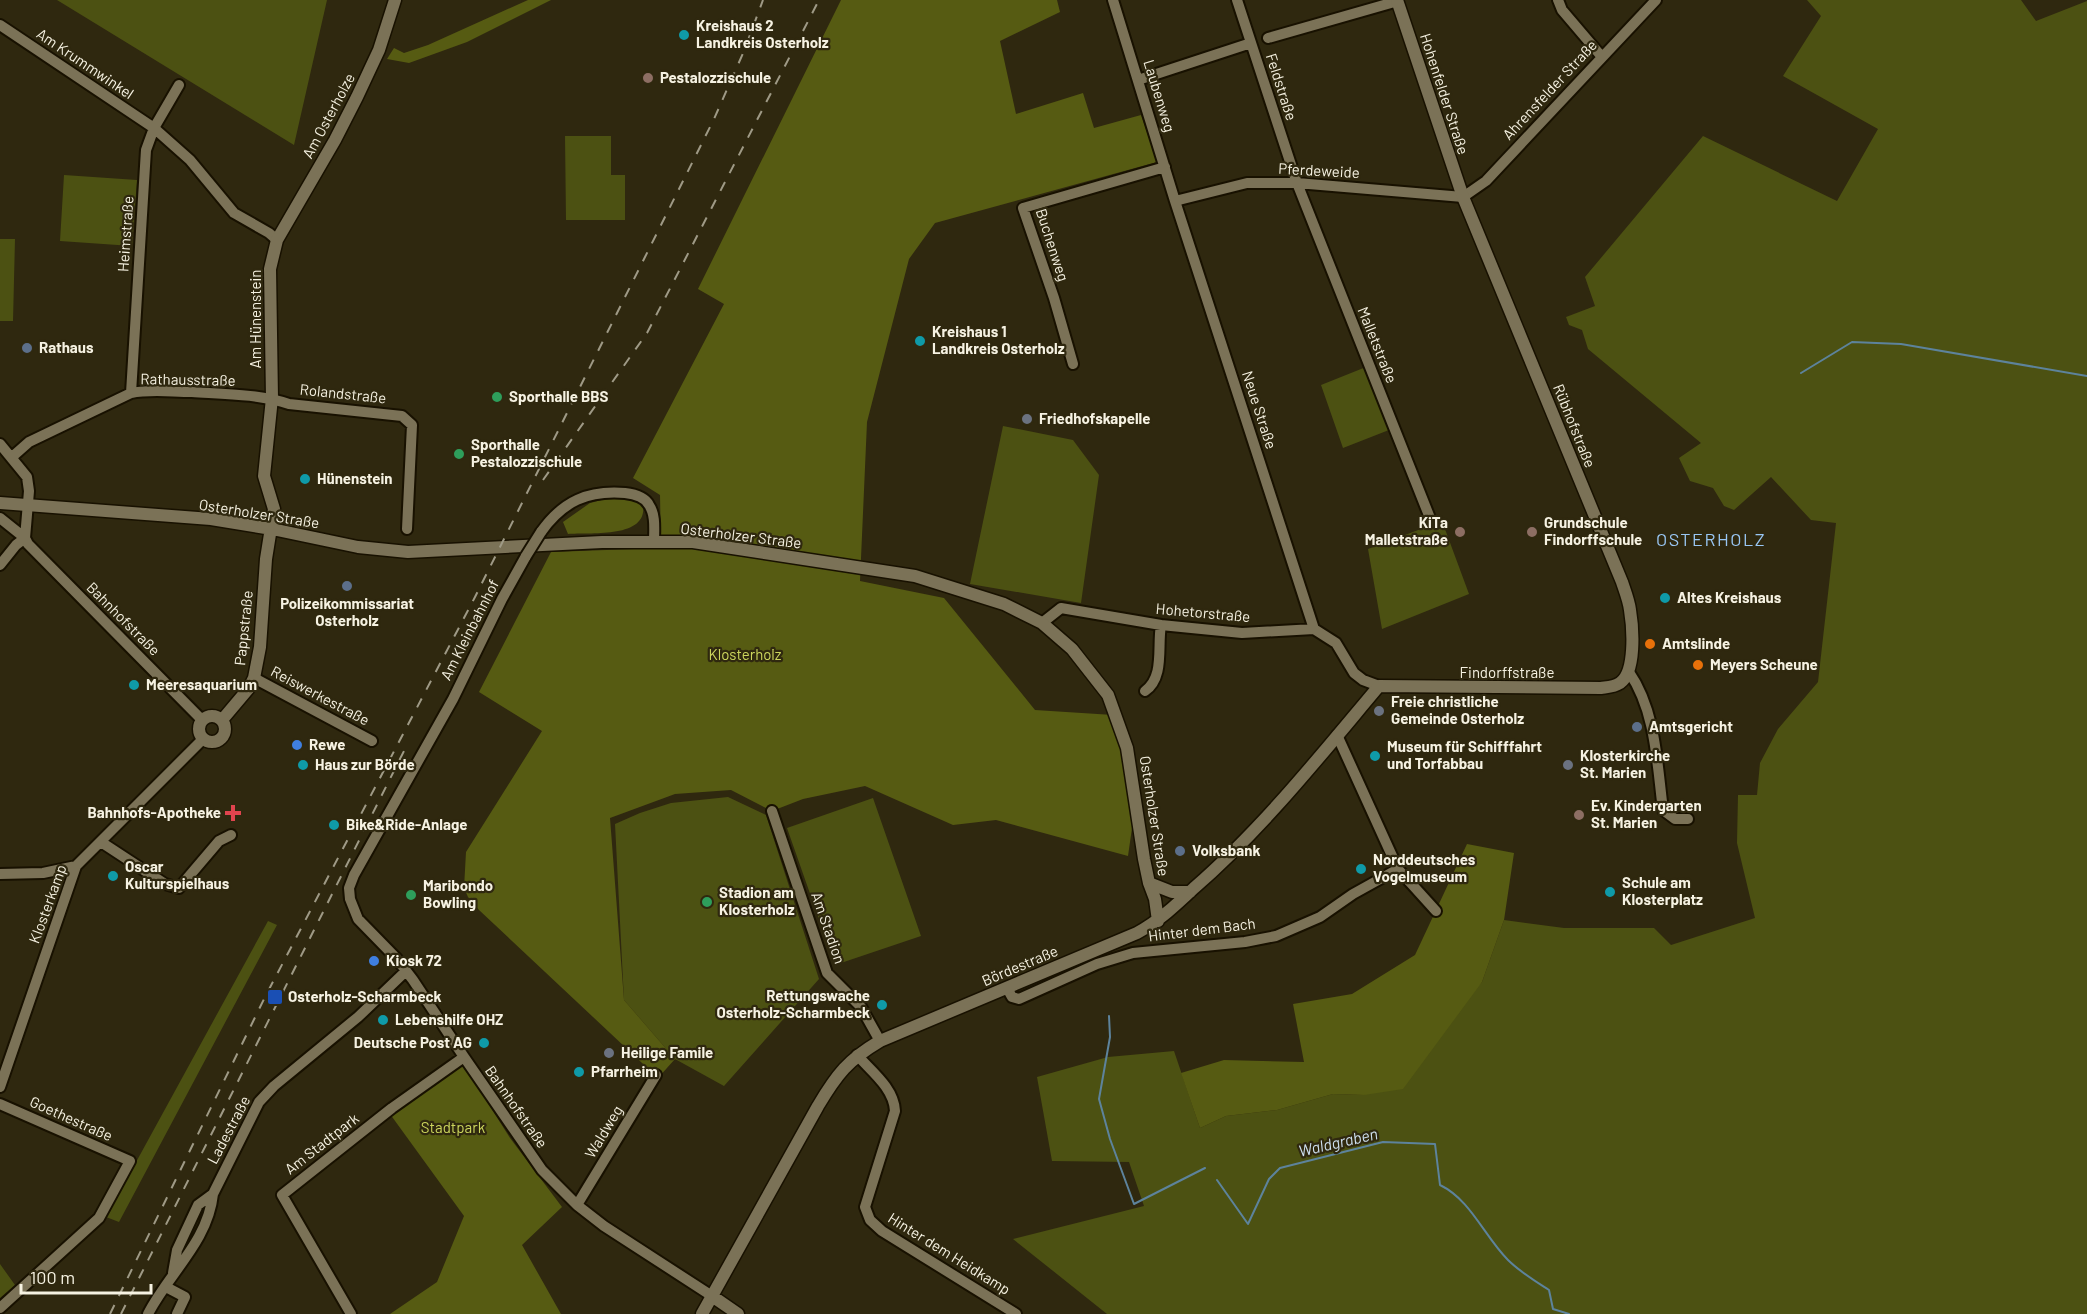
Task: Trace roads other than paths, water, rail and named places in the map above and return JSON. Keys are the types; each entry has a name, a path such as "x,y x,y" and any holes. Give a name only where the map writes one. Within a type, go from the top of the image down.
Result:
{"street":[{"name":"Am Osterholze","path":"277,240 357,97 379,50 395,0"},
{"name":"Laubenweg","path":"1113,0 1175,201"},
{"name":"Feldstraße","path":"1237,0 1297,183"},
{"path":"1268,38 1397,0"},
{"name":"Hohenfelder Straße","path":"1397,0 1463,197"},
{"path":"1558,0 1562,10 1602,57"},
{"name":"Ahrensfelder Straße","path":"1463,197 1486,181 1656,0"},
{"name":"Am Krummwinkel","path":"0,25 154,128"},
{"path":"1138,80 1251,43"},
{"name":"Heimstraße","path":"131,393 146,150 154,128 179,85"},
{"path":"154,128 190,160 234,213 277,240"},
{"name":"Buchenweg","path":"1073,364 1054,298 1023,207 1165,167"},
{"name":"Pferdeweide","path":"1175,201 1247,183 1297,183 1463,197"},
{"name":"Malletstraße","path":"1297,183 1430,518"},
{"name":"Rübhofstraße","path":"1463,197 1622,582 1631,619 1632,654 1629,672"},
{"name":"Neue Straße","path":"1175,201 1314,629"},
{"name":"Am Hünenstein","path":"272,529 274,509 264,476 272,398 270,269 277,240"},
{"name":"Rathausstraße","path":"12,457 29,442 131,393 165,391 272,398"},
{"name":"Rolandstraße","path":"272,398 290,404 402,416 412,425 407,529"},
{"path":"0,444 27,477 29,484 25,538 16,545 0,565"},
{"name":"Am Kleinbahnhof","path":"349,888 354,875 453,699 502,599 541,532 555,515 590,494 609,491 633,494 648,502 653,513 654,542"},
{"path":"0,503 27,506"},
{"name":"Osterholzer Straße","path":"27,506 211,519 358,547 408,552 693,542 915,576 1004,604 1042,623 1072,649 1114,706 1127,748 1149,883 1155,899 1158,921"},
{"name":"Bahnhofstraße","path":"0,518 25,538 54,571 202,720"},
{"name":"Pappstraße","path":"222,720 244,696 254,678 260,647 266,559 272,529"},
{"name":"Hohetorstraße","path":"1042,623 1061,608 1161,625 1242,633 1314,629"},
{"path":"1145,691 1152,686 1161,656 1158,643 1161,625"},
{"path":"1314,629 1336,643 1354,673 1363,680 1379,686"},
{"path":"1629,672 1638,685 1646,706 1663,810 1675,819 1688,819"},
{"name":"Findorffstraße","path":"1379,686 1601,688 1620,683 1629,672"},
{"name":"Reiswerkestraße","path":"254,678 372,741"},
{"name":"Bördestraße","path":"702,1314 834,1079 857,1055 880,1041 1137,933 1158,921 1213,872 1265,819 1379,686"},
{"path":"213,716 222,720 225,730 221,738 213,742 202,739 198,729 202,720 213,716"},
{"path":"1338,735 1398,869 1436,911"},
{"name":"Klosterkamp","path":"0,1087 76,866 202,739"},
{"name":"Am Stadion","path":"772,811 827,973 861,1007 880,1041"},
{"path":"101,842 165,884 179,888 219,841 231,835"},
{"path":"0,874 43,873 76,866"},
{"name":"Hinter dem Bach","path":"1007,988 1012,997 1020,999 1097,964 1133,953 1245,942 1276,936 1320,917 1353,894 1398,869"},
{"path":"1149,883 1172,892 1190,892"},
{"name":"Bahnhofstraße","path":"349,888 350,899 358,920 386,947 406,971 542,1170 577,1205 604,1226 712,1296"},
{"name":"Ladestraße","path":"148,1314 156,1297 190,1253 211,1211 213,1194 259,1102 274,1086 358,1017 406,971"},
{"name":"Hinter dem Heidkamp","path":"857,1055 890,1092 895,1101 895,1111 865,1207 870,1220 882,1231 1016,1314"},
{"name":"Am Stadtpark","path":"351,1314 282,1195 392,1108 464,1057"},
{"name":"Waldweg","path":"577,1205 656,1075"},
{"name":"Goethestraße","path":"0,1104 130,1161 99,1218 0,1308"},
{"path":"166,1287 185,1297 177,1314"},
{"path":"712,1296 738,1314"}],"waterway":[{"path":"1801,373 1852,342 1901,344 2087,376"},
{"name":"Waldgraben","path":"1109,1016 1110,1037 1099,1099 1110,1139 1134,1204 1205,1168"},
{"name":"Waldgraben","path":"1217,1180 1248,1224 1269,1179 1280,1168 1383,1142 1435,1144 1440,1185 1469,1209 1508,1260 1549,1290 1553,1309 1569,1314"}],"railway":[{"path":"110,1314 265,997 475,597 714,119 744,51 763,0"},
{"path":"543,480 647,333 819,0"},
{"path":"121,1314 404,751"}],"place":[{"name":"Kreishaus 2 Landkreis Osterholz","path":"684,35"},
{"name":"Pestalozzischule","path":"648,78"},
{"name":"Kreishaus 1 Landkreis Osterholz","path":"920,341"},
{"name":"Rathaus","path":"27,348"},
{"name":"Sporthalle BBS","path":"497,397"},
{"name":"Friedhofskapelle","path":"1027,419"},
{"name":"Sporthalle Pestalozzischule","path":"459,454"},
{"name":"Hünenstein","path":"305,479"},
{"name":"KiTa Malletstraße","path":"1460,532"},
{"name":"Grundschule Findorffschule","path":"1532,532"},
{"name":"Polizeikommissariat Osterholz","path":"347,586"},
{"name":"Altes Kreishaus","path":"1665,598"},
{"name":"Amtslinde","path":"1650,644"},
{"name":"Meyers Scheune","path":"1698,665"},
{"name":"Meeresaquarium","path":"134,685"},
{"name":"Freie christliche Gemeinde Osterholz","path":"1379,711"},
{"name":"Amtsgericht","path":"1637,727"},
{"name":"Rewe","path":"297,745"},
{"name":"Museum für Schifffahrt und Torfabbau","path":"1375,756"},
{"name":"Haus zur Börde","path":"303,765"},
{"name":"Klosterkirche St. Marien","path":"1568,765"},
{"name":"Bahnhofs-Apotheke","path":"233,813"},
{"name":"Ev. Kindergarten St. Marien","path":"1579,815"},
{"name":"Bike&Ride-Anlage","path":"334,825"},
{"name":"Volksbank","path":"1180,851"},
{"name":"Norddeutsches Vogelmuseum","path":"1361,869"},
{"name":"Oscar Kulturspielhaus","path":"113,876"},
{"name":"Schule am Klosterplatz","path":"1610,892"},
{"name":"Maribondo Bowling","path":"411,895"},
{"name":"Stadion am Klosterholz","path":"707,902"},
{"name":"Kiosk 72","path":"374,961"},
{"name":"Osterholz-Scharmbeck","path":"275,997"},
{"name":"Rettungswache Osterholz-Scharmbeck","path":"882,1005"},
{"name":"Lebenshilfe OHZ","path":"383,1020"},
{"name":"Deutsche Post AG","path":"484,1043"},
{"name":"Heilige Famile","path":"609,1053"},
{"name":"Pfarrheim","path":"579,1072"}],"district":[{"name":"OSTERHOLZ","path":"1711,540"}],"park label":[{"name":"Klosterholz","path":"745,655"},
{"name":"Stadtpark","path":"453,1128"}]}
